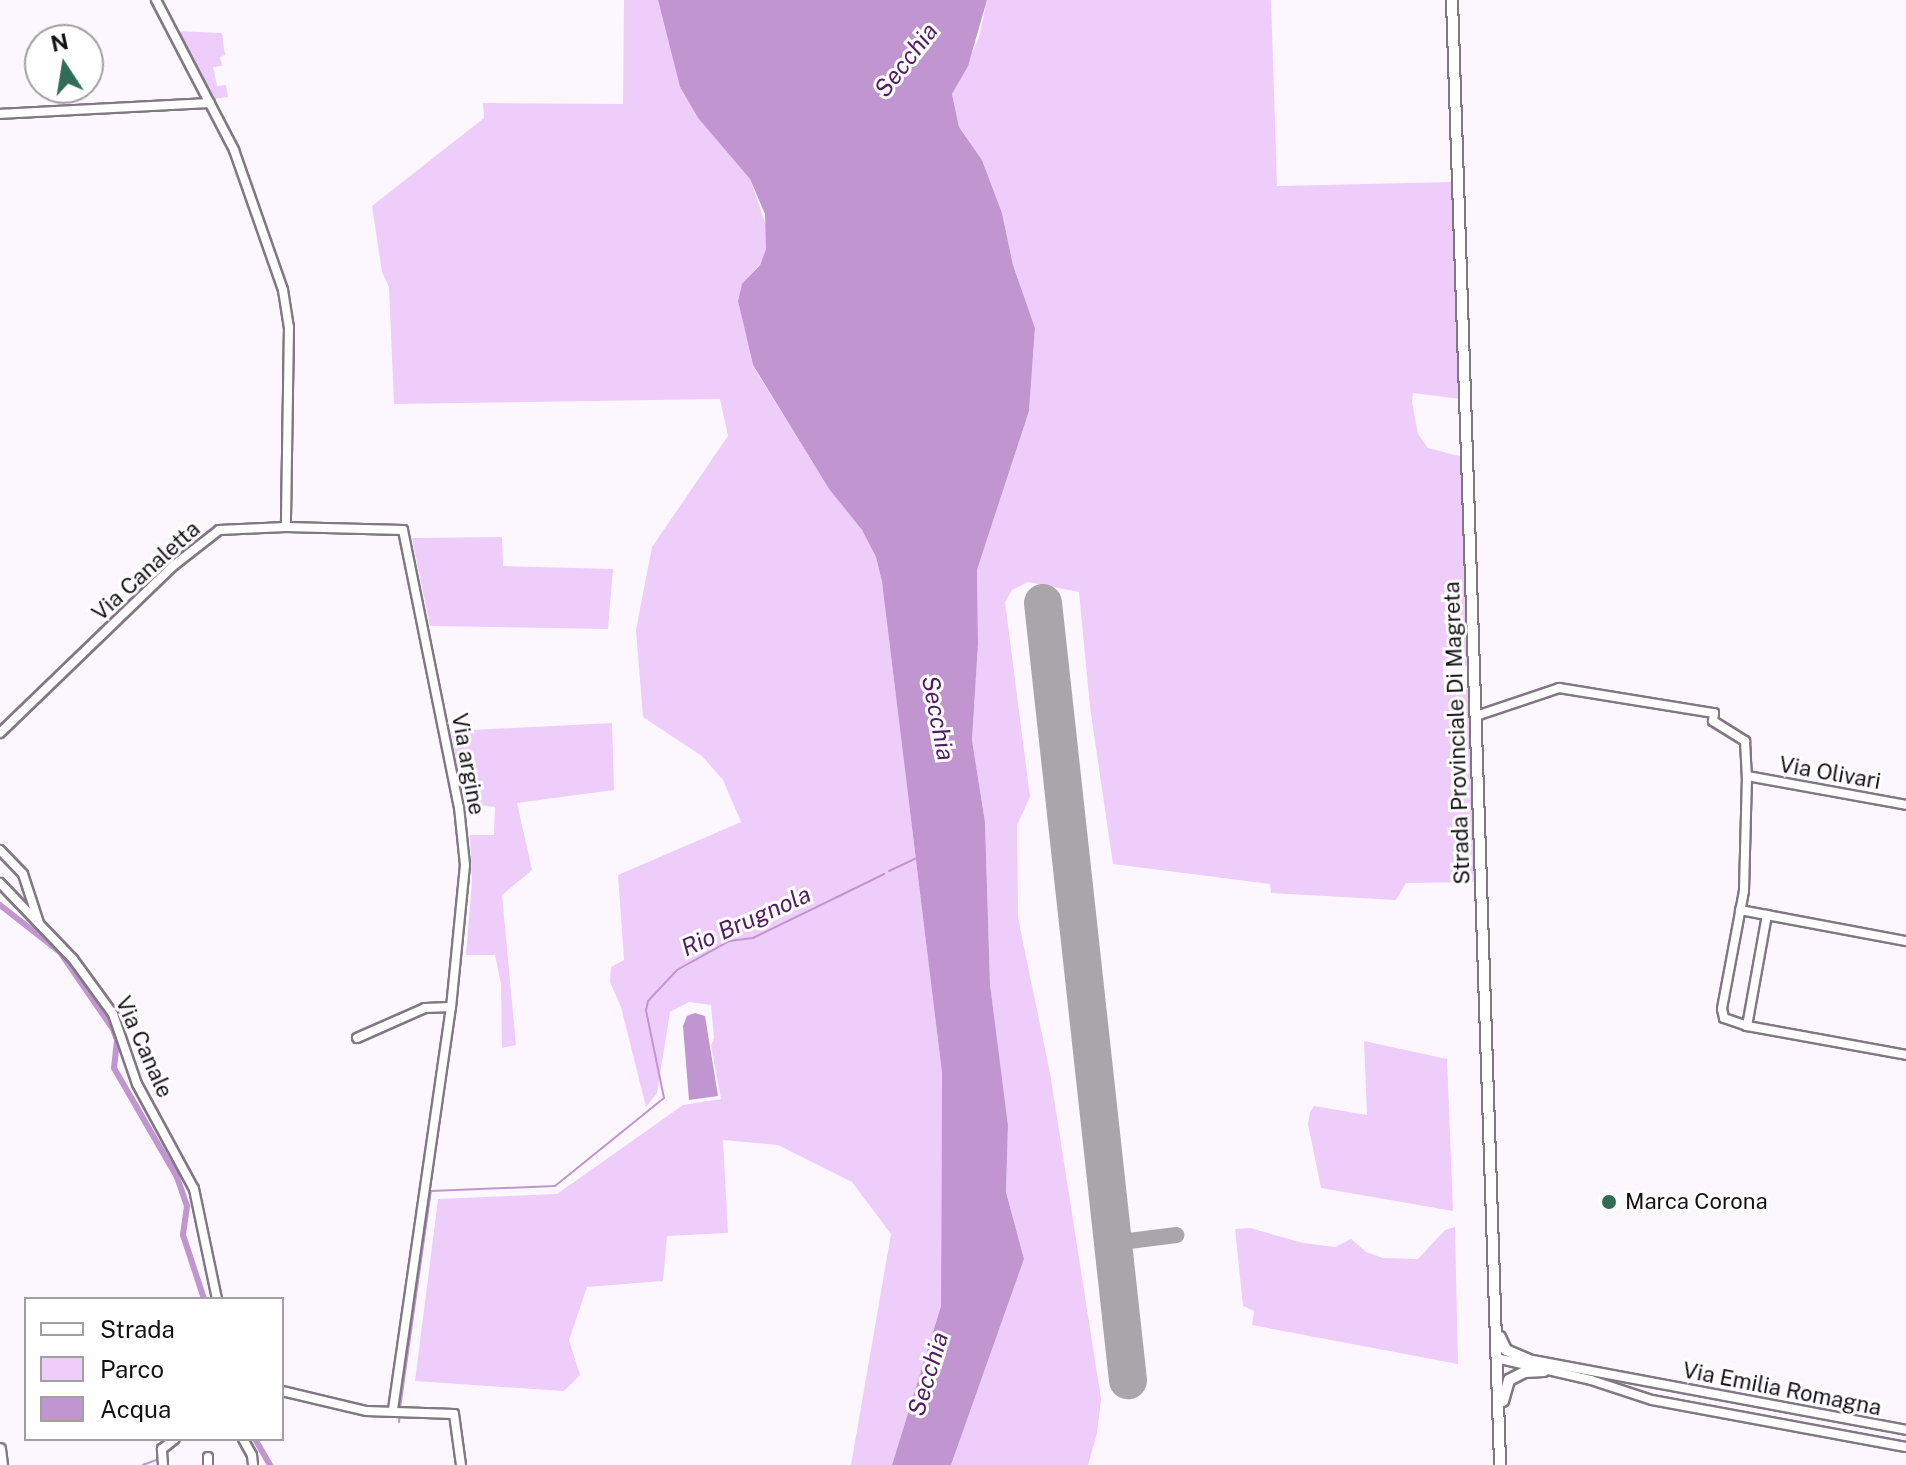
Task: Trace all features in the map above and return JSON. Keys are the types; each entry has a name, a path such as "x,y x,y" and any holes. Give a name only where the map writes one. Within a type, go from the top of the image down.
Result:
{"main road":[{"name":"Strada Provinciale Di Magreta","path":"1452,0 1500,1465"},
{"path":"1494,1293 1499,1298 1501,1345 1527,1359"},
{"path":"1499,1438 1503,1427 1502,1395 1509,1380 1525,1372 1544,1371"},
{"path":"0,1449 2,1465"}],"street":[{"path":"156,0 238,160 287,306 286,527"},
{"path":"0,114 210,103"},
{"name":"Via Canaletta","path":"0,733 56,676 203,539 219,530 286,527 403,530"},
{"name":"Via argine","path":"398,1412 463,916 464,850 456,793 403,530"},
{"path":"1476,716 1559,688 1714,713 1713,721 1745,741 1747,776 1746,872 1723,1014 1728,1022 1906,1055"},
{"name":"Via Olivari","path":"1747,776 1906,805"},
{"path":"0,850 23,874 39,924"},
{"name":"Via Canale","path":"0,883 87,976 113,1014 134,1077 194,1189 217,1297"},
{"path":"1740,910 1906,941"},
{"path":"1747,1026 1767,915"},
{"path":"357,1038 425,1008 451,1007"},
{"name":"Via Emilia Romagna","path":"1496,1358 1527,1359 1906,1430"},
{"name":"Via Emilia Romagna","path":"1496,1358 1591,1380 1652,1400 1906,1447"},
{"name":"Via Emilia Romagna","path":"1651,1383 1647,1391 1652,1400"},
{"path":"284,1391 355,1409 454,1414 461,1465"},
{"path":"163,1465 162,1449 172,1441"},
{"path":"244,1441 252,1455 253,1465"}],"green space":[{"path":"624,0 658,0 680,87 698,118 750,179 768,231 760,264 742,285 738,301 753,366 829,489 862,530 876,557 882,582 942,1073 941,1306 892,1465 851,1465 891,1234 852,1182 778,1145 723,1140 728,1233 667,1236 663,1281 587,1287 569,1340 580,1375 564,1391 415,1381 438,1199 557,1194 683,1105 721,1099 711,1045 714,1038 711,1005 689,1002 670,1012 657,1093 646,1107 621,1007 610,982 611,967 624,960 618,875 741,822 723,780 702,756 643,717 636,630 652,547 728,436 720,399 394,404 389,287 382,272 372,206 484,118 483,103 623,104"},
{"path":"987,0 1271,0 1277,186 1454,182 1460,399 1413,393 1412,402 1418,434 1428,448 1463,457 1472,667 1443,663 1444,687 1471,689 1479,882 1406,883 1396,900 1271,893 1270,884 1113,864 1090,707 1079,592 1028,582 1012,590 1005,602 1030,797 1017,825 1018,918 1050,1073 1101,1399 1097,1433 1088,1465 951,1465 1024,1259 1006,1192 1008,1125 990,984 985,822 972,740 978,644 977,570 1029,411 1035,328 1013,265 1002,213 982,160 959,127 952,94 979,38"},
{"path":"175,31 222,33 225,55 220,57 222,66 213,67 217,86 226,85 228,97 212,99"},
{"path":"502,537 503,566 613,569 608,629 430,626 412,538"},
{"path":"612,723 614,790 517,803 532,870 502,895 516,1045 502,1048 501,984 495,955 466,955 472,881 470,835 494,835 495,807 464,803 451,731"},
{"path":"1364,1041 1447,1059 1453,1211 1321,1188 1308,1124 1310,1112 1314,1106 1367,1115"},
{"path":"1455,1227 1458,1364 1252,1325 1254,1311 1243,1306 1235,1229 1250,1228 1303,1243 1335,1247 1351,1239 1366,1252 1383,1258 1418,1259 1445,1230"}],"water":[{"name":"Secchia","path":"658,0 987,0 968,66 952,94 959,127 982,160 1002,213 1013,265 1035,328 1029,411 977,570 978,644 972,740 985,822 990,984 1008,1125 1006,1192 1024,1259 951,1465 892,1465 941,1306 942,1073 882,582 876,557 862,530 829,489 753,365 738,301 742,284 760,265 766,249 765,214 750,179 698,118 680,87"},
{"path":"695,1013 705,1016 718,1096 689,1100 683,1026 687,1016"}],"waterway":[{"name":"Rio Brugnola","path":"889,871 917,858"},
{"name":"Rio Brugnola","path":"400,1408 431,1191 555,1186 664,1098 646,1010 648,1001 677,970 729,941 753,938 884,874"},
{"path":"0,905 60,952 113,1029 117,1040 114,1068 177,1177 187,1206 183,1235 203,1297"},
{"name":"Rio Brugnola","path":"399,1422 400,1414"},
{"path":"256,1441 270,1465"},
{"name":"Rio Brugnola","path":"143,1465 159,1459"}],"taxiway":[{"path":"1113,1243 1176,1235"}],"runway":[{"path":"1043,603 1128,1380"}],"place":[{"name":"Marca Corona","path":"1609,1202"}]}
